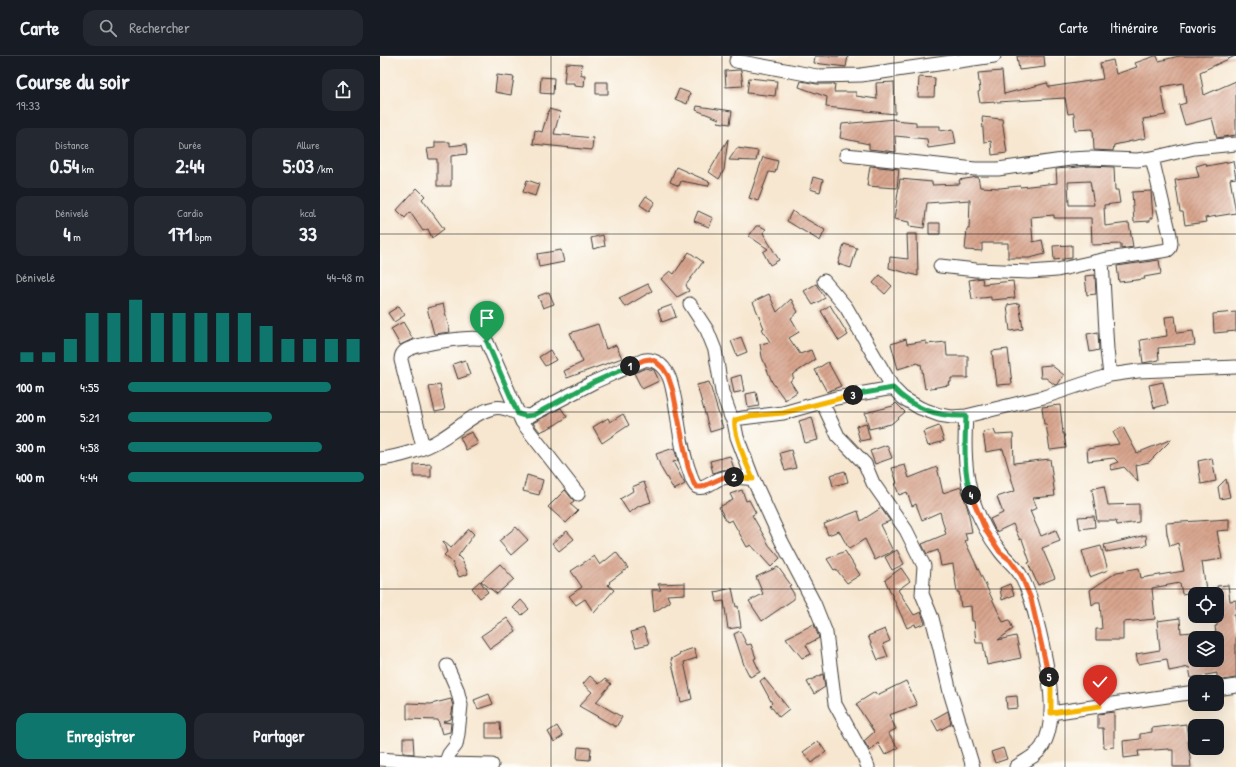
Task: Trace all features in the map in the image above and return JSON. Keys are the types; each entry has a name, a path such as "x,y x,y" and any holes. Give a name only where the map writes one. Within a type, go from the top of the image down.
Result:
{"street":[{"path":"736,61 817,76 861,75 994,56"},
{"path":"846,155 975,169 998,169 1070,159 1090,158 1137,160 1194,148 1236,144"},
{"path":"940,266 976,270 1029,272 1057,270 1102,260 1164,251 1170,248 1170,235 1152,158"},
{"path":"1102,260 1107,350 1110,375"},
{"path":"824,281 846,307 893,388 903,398 920,408 939,415 966,416 1044,397 1110,375 1138,372 1236,367"},
{"path":"690,304 712,340 722,392 734,422 737,437 753,479 819,614 826,633 835,704 868,767"},
{"path":"423,447 401,360 404,353 409,349 424,344 448,340 484,339 487,342 522,422 578,494"},
{"path":"380,459 389,458 440,440 478,415 494,408 502,408 525,416 534,415 594,382 644,360 650,359 655,361 663,368 668,376 673,391 688,467 694,484 697,487 702,487 719,479 730,477 753,479"},
{"path":"734,422 737,419 783,413 856,394 893,388"},
{"path":"822,402 838,436 865,464 873,482 906,530 924,566 922,594 932,618 950,692 973,767"},
{"path":"966,416 966,466 969,488 974,504 986,531 1000,552 1010,560 1021,575 1031,599 1051,686 1051,713 1048,734 1043,746 1038,752 1016,767"},
{"path":"445,764 449,754 456,744 460,705 457,689 447,666"},
{"path":"1224,688 1236,686"},
{"path":"1051,713 1188,693"},
{"path":"380,759 445,764 492,765"}],"building":[{"path":"815,56 848,56 846,67 814,63"},
{"path":"1017,56 1044,56 1045,67 1019,70"},
{"path":"1157,56 1159,61 1179,56 1235,56 1200,72 1204,95 1236,81 1236,135 1217,138 1212,118 1185,125 1179,105 1186,103 1183,83 1161,87 1166,115 1143,119 1146,138 1114,145 1113,151 1094,150 1093,129 1075,130 1074,113 1068,114 1065,98 980,103 978,92 980,91 978,73 1002,71 1004,94 1047,83 1049,87 1103,79 1100,63 1113,60 1116,74 1137,67 1135,63"},
{"path":"566,63 582,64 581,75 585,75 584,87 574,86 574,83 564,83"},
{"path":"741,70 743,86 726,87 725,71"},
{"path":"497,75 514,77 511,95 495,92"},
{"path":"541,77 554,78 553,94 540,93"},
{"path":"919,77 935,78 934,97 918,97"},
{"path":"749,78 777,81 775,96 747,93"},
{"path":"801,81 817,84 835,84 834,92 856,92 856,96 877,99 876,83 894,82 895,114 826,107 827,97 799,87"},
{"path":"596,82 608,82 608,94 596,94"},
{"path":"679,89 690,93 687,104 675,99"},
{"path":"697,106 732,111 730,124 718,122 719,119 696,110"},
{"path":"549,109 560,112 554,134 593,138 592,150 533,144 535,130 542,132"},
{"path":"982,117 1002,119 1007,153 992,155 991,141 984,142"},
{"path":"895,119 894,120 916,122 916,126 940,126 940,131 953,129 956,144 928,148 927,139 895,136 896,152 869,149 869,144 840,138 842,124"},
{"path":"728,139 724,170 719,179 709,172"},
{"path":"435,142 450,142 450,146 466,144 467,154 451,156 451,186 437,186 437,159 429,159 427,149 435,148"},
{"path":"737,148 758,151 756,161 729,160"},
{"path":"763,157 778,161 775,173 769,172 758,201 749,198"},
{"path":"1233,161 1236,178 1230,179 1236,213 1205,218 1206,222 1185,225 1183,212 1180,212 1175,180 1199,177 1196,166 1206,163 1207,166"},
{"path":"870,166 899,169 897,188 867,186"},
{"path":"1090,166 1114,167 1115,190 1118,190 1120,203 1104,205 1105,226 1129,223 1133,247 1121,249 1121,244 1092,245 1091,218 1054,218 1054,215 1031,217 1033,242 1042,240 1045,254 1030,258 1008,258 1008,243 982,243 982,251 965,250 967,229 969,229 970,200 927,203 924,228 909,226 909,222 894,219 900,179 932,182 932,185 960,184 959,180 978,177 980,187 1020,187 1057,183 1056,169","holes":["1090,181 1094,205 1069,205 1068,182"]},
{"path":"676,167 710,182 708,186 681,181 679,186 670,182"},
{"path":"813,177 823,180 820,192 810,189"},
{"path":"527,180 539,184 535,196 523,192"},
{"path":"417,188 425,196 422,199 444,229 432,238 428,229 423,231 410,212 405,218 397,210"},
{"path":"1151,191 1153,218 1150,218 1150,221 1134,222 1132,192"},
{"path":"646,196 655,202 649,211 640,205"},
{"path":"698,211 713,218 709,227 694,221"},
{"path":"792,211 825,230 820,241 787,221"},
{"path":"929,223 940,223 940,234 929,234"},
{"path":"756,226 766,229 763,233 779,260 770,265 763,252 768,249 749,236"},
{"path":"907,234 917,234 918,276 889,268 890,257 908,259"},
{"path":"603,235 605,246 593,249 591,238"},
{"path":"844,244 857,248 851,268 838,264"},
{"path":"1072,245 1072,258 1054,260 1053,246"},
{"path":"561,250 564,262 539,267 537,254"},
{"path":"689,252 703,262 686,285 689,291 677,297 661,279 670,271 674,274"},
{"path":"1159,260 1161,274 1144,277 1145,279 1119,282 1117,266"},
{"path":"880,275 892,286 885,294 873,283"},
{"path":"1095,275 1096,294 1087,295 1085,276"},
{"path":"982,278 983,284 1013,281 1015,298 991,300 991,297 972,299 969,280"},
{"path":"648,284 652,291 625,307 619,298"},
{"path":"816,284 825,298 813,305 804,291"},
{"path":"549,292 554,304 543,308 538,296"},
{"path":"769,294 777,312 791,299 798,312 791,318 799,332 789,338 800,354 811,350 815,360 792,375 794,378 790,381 797,392 785,400 772,382 762,357 760,344 770,342 762,329 764,328 753,302"},
{"path":"1019,303 1023,329 1010,331 1007,305"},
{"path":"443,304 450,332 434,334 427,308"},
{"path":"672,305 676,317 662,322 658,310"},
{"path":"830,305 848,335 839,341 821,311"},
{"path":"399,306 405,315 394,322 388,313"},
{"path":"1236,312 1236,331 1214,333 1213,314"},
{"path":"1175,316 1177,333 1193,331 1195,345 1158,348 1159,360 1143,363 1140,340 1167,336 1165,317"},
{"path":"403,322 413,339 400,345 391,329"},
{"path":"598,324 606,349 616,345 622,358 567,378 564,371 583,362 570,333"},
{"path":"1098,332 1099,350 1090,352 1087,334"},
{"path":"741,337 747,352 737,356 731,341"},
{"path":"906,339 907,344 926,341 926,344 946,342 947,356 968,356 968,378 951,378 951,382 948,383 949,385 925,389 921,364 919,365 918,363 898,369 891,344"},
{"path":"1008,349 1012,384 997,385 992,351"},
{"path":"550,350 556,360 545,366 539,357"},
{"path":"465,360 470,375 458,379 453,364"},
{"path":"828,362 841,386 827,392 815,370"},
{"path":"1051,365 1064,375 1058,384 1055,385 1046,378 1041,378 1040,366"},
{"path":"646,368 654,370 659,381 642,389 634,373"},
{"path":"741,375 744,391 734,393 731,378"},
{"path":"709,382 723,428 710,432 697,385"},
{"path":"1163,382 1168,404 1154,408 1149,385"},
{"path":"440,385 445,410 435,412 429,387"},
{"path":"756,392 759,406 748,408 746,394"},
{"path":"896,403 905,412 891,424 869,429 865,413 893,406"},
{"path":"1060,405 1066,448 1050,450 1042,407"},
{"path":"561,408 567,417 540,432 533,423"},
{"path":"623,414 629,425 602,443 593,427 608,418 610,422"},
{"path":"812,417 818,440 805,443 799,421"},
{"path":"866,423 870,439 860,441 856,426"},
{"path":"939,426 944,441 928,446 923,432"},
{"path":"1123,427 1137,453 1172,439 1149,462 1136,465 1138,482 1124,467 1112,470 1110,465 1118,462 1114,458 1088,461 1087,449 1119,444 1113,432"},
{"path":"994,430 996,435 1013,434 1014,463 1050,459 1055,496 1033,498 1037,508 1030,511 1041,536 1056,530 1060,541 1042,548 1055,578 1038,585 1028,563 1030,562 1022,539 1020,540 1013,524 996,532 990,519 1003,513 997,497 1015,491 1003,449 986,452 983,432"},
{"path":"472,432 478,444 466,450 460,437"},
{"path":"887,445 892,458 875,464 870,451"},
{"path":"674,448 678,461 673,462 685,484 674,490 661,468 656,454"},
{"path":"791,450 796,468 785,471 780,453"},
{"path":"730,456 734,469 722,470 713,473 710,461"},
{"path":"1212,458 1216,481 1201,484 1198,461"},
{"path":"431,464 431,477 414,477 414,465"},
{"path":"905,465 909,478 937,467 943,493 961,487 968,510 972,532 965,533 967,540 965,541 1003,622 1009,620 1013,629 998,640 1016,636 1021,658 987,665 983,643 976,643 971,606 961,607 953,564 941,566 938,550 927,554 922,544 946,534 940,512 922,520 916,504 912,506 907,492 899,495 892,468"},
{"path":"845,471 848,482 833,486 830,475"},
{"path":"527,475 543,480 539,495 523,491"},
{"path":"1226,479 1230,497 1220,499 1218,487"},
{"path":"644,482 651,502 639,506 629,513 620,499 633,491 632,487"},
{"path":"1104,486 1108,505 1139,504 1139,522 1117,525 1116,521 1097,521 1092,489"},
{"path":"565,490 574,501 570,504 578,511 566,523 548,507"},
{"path":"742,490 746,501 749,500 756,513 752,515 769,545 780,558 771,567 751,545 747,547 732,520 727,522 719,507 733,500 730,494"},
{"path":"881,508 890,521 880,525 893,551 875,560 865,539 849,549 839,531 828,535 824,524 858,511 861,521"},
{"path":"1094,516 1095,527 1080,529 1078,517"},
{"path":"1229,519 1229,530 1217,531 1222,559 1202,562 1206,587 1188,587 1188,593 1182,594 1180,583 1152,588 1155,619 1123,622 1123,640 1096,640 1096,629 1102,629 1100,602 1096,602 1092,605 1090,590 1117,572 1139,568 1141,578 1184,571 1178,543 1170,546 1166,523"},
{"path":"516,527 528,540 511,555 499,541"},
{"path":"469,529 474,534 458,556 462,560 468,574 459,577 452,562 444,555 447,552 443,541 451,548"},
{"path":"567,531 574,539 559,551 552,543"},
{"path":"1146,535 1147,545 1106,552 1104,545"},
{"path":"1101,546 1108,570 1090,577 1082,551"},
{"path":"897,550 904,564 892,570 885,557"},
{"path":"845,551 860,575 847,583 836,569 834,570 827,559"},
{"path":"616,552 628,568 609,582 610,583 608,585 614,590 594,613 585,599 576,605 569,596 582,587 571,571 594,556 600,565"},
{"path":"500,564 514,579 497,594 481,581"},
{"path":"778,567 791,585 789,586 794,594 794,599 762,621 749,601 763,594 756,577"},
{"path":"901,568 910,581 898,590 914,615 921,612 925,623 916,627 915,624 907,628 885,580"},
{"path":"480,581 488,592 480,598 472,588"},
{"path":"685,583 685,594 667,595 670,602 654,612 652,590 661,590 658,584"},
{"path":"1010,584 1014,595 1002,600 1000,588"},
{"path":"1228,585 1230,601 1236,600 1236,614 1234,614 1236,632 1236,678 1224,680 1224,675 1217,675 1217,673 1207,675 1190,675 1189,667 1224,667 1224,631 1216,631 1215,626 1217,626 1217,623 1224,623 1224,587 1217,586"},
{"path":"732,588 736,607 738,606 741,627 728,629 724,601 717,602 715,592"},
{"path":"521,600 529,609 522,615 513,608"},
{"path":"507,618 516,631 490,649 481,636"},
{"path":"1180,618 1181,633 1188,632 1189,667 1169,671 1167,659 1138,664 1136,654 1160,650 1157,621"},
{"path":"814,624 819,638 806,645 811,654 802,658 786,638"},
{"path":"644,628 649,644 636,647 631,632"},
{"path":"885,629 890,641 883,644 888,657 878,660 868,636"},
{"path":"740,631 747,645 751,644 756,658 754,659 760,672 750,677 744,665 734,634"},
{"path":"694,648 697,658 684,662 692,699 681,702 671,659 680,654 679,653"},
{"path":"823,674 825,687 814,694 807,682"},
{"path":"590,676 599,684 605,679 611,684 596,702 622,717 616,727 579,706 592,692 583,684"},
{"path":"764,678 789,709 779,717 770,705 772,703 760,681"},
{"path":"906,681 917,705 889,715 896,729 888,733 898,748 885,755 878,743 870,751 864,741 874,732 856,704 875,692 877,695"},
{"path":"489,694 493,704 478,709 474,700"},
{"path":"1017,696 1018,708 1007,709 1006,697"},
{"path":"451,699 453,706 451,719 443,722 451,723 450,732 442,734 438,720 407,719 407,703 431,704"},
{"path":"948,711 951,724 938,731 932,720"},
{"path":"1114,712 1114,747 1104,748 1103,728 1098,728 1098,714"},
{"path":"486,723 500,723 501,738 486,738"},
{"path":"1186,724 1188,755 1190,755 1191,767 1173,767 1173,750 1169,749 1138,751 1139,756 1124,758 1123,741 1140,739 1140,734 1152,732 1152,728"},
{"path":"557,726 563,736 554,742 548,732"},
{"path":"403,738 413,738 414,754 403,753"},
{"path":"818,741 826,752 812,763 803,752"},
{"path":"578,747 591,748 590,760 577,759"},
{"path":"1003,748 1007,759 995,763 991,752"}],"route":[{"path":"487,342 518,414 525,416 534,415 594,382 644,360 650,359 655,361 663,368 668,376 673,391 683,449 691,477 694,484 699,488 724,477 753,479 737,437 734,424 735,420 737,419 750,416 783,413 836,398 893,388 903,398 920,408 939,415 966,416 966,466 969,488 974,504 986,531 1000,552 1010,560 1021,575 1031,599 1051,686 1051,713 1100,706"}]}
